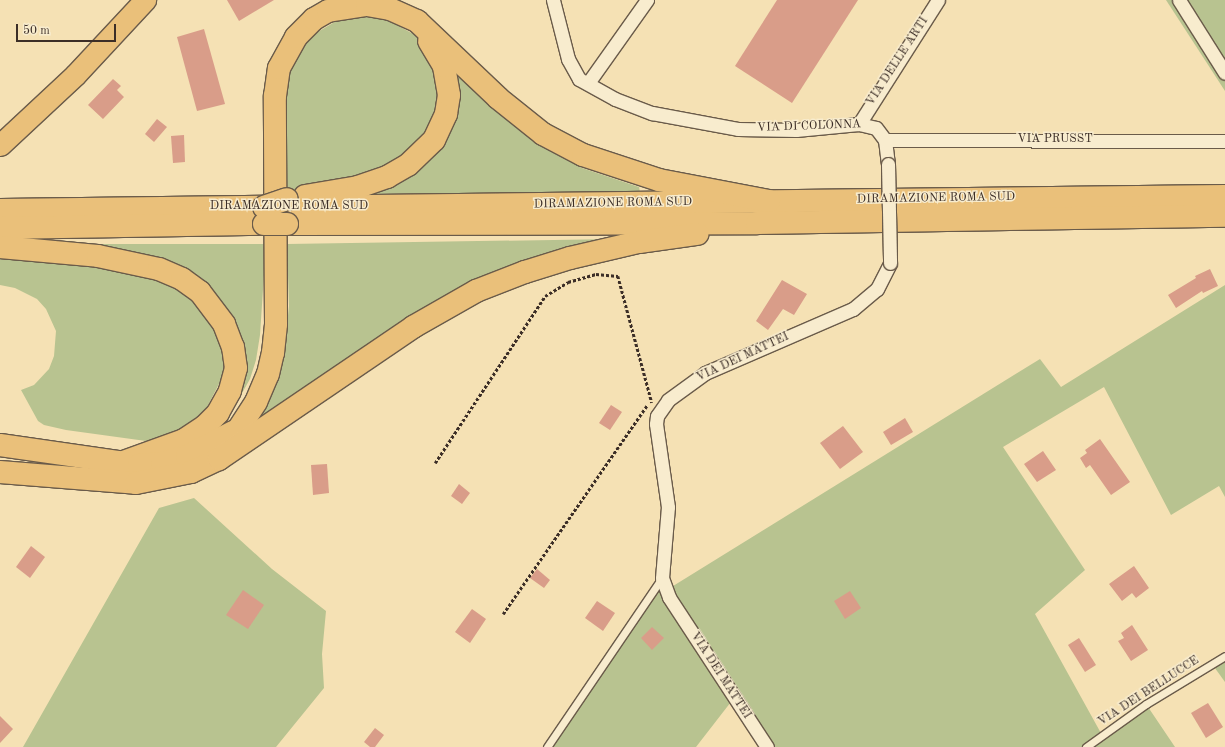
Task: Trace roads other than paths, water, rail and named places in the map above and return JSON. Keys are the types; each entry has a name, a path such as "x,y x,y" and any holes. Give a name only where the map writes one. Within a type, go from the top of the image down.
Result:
{"highway":[{"path":"219,459 260,392 270,364 275,336 275,96 283,58 305,27 334,9 367,5 390,9 409,17 430,30 510,107 543,134 573,151 603,163 658,180 769,201"},
{"path":"287,210 341,191 380,180 408,165 434,140 446,114 449,95 447,73 436,50 409,17"},
{"name":"DIRAMAZIONE ROMA SUD","path":"0,228 264,216 287,210 769,201 1225,196"},
{"name":"DIRAMAZIONE ROMA SUD","path":"0,210 264,216"},
{"name":"DIRAMAZIONE ROMA SUD","path":"287,210 757,223 1225,216"},
{"path":"0,472 136,483 175,477 219,459 412,327 476,292 525,272 584,255 639,242 730,230 757,223"},
{"path":"0,247 98,256 159,269 194,287 211,304 222,321 233,347 236,368 230,391 218,413 205,426 184,440 118,464"},
{"path":"0,445 118,464 144,465 174,460 197,453 236,430"}],"main road":[{"path":"0,145 75,75 145,0"}],"street":[{"name":"VIA DI COLONNA","path":"553,0 568,59 580,78 588,84 615,98 652,113 738,129 796,130 859,124 876,128 885,140"},
{"path":"588,84 647,0"},
{"name":"VIA DELLE ARTI","path":"859,124 938,0"},
{"path":"1179,0 1225,73"},
{"name":"VIA PRUSST","path":"885,140 1225,141"},
{"name":"VIA DEI MATTEI","path":"767,747 669,597 662,578 668,507 656,424 655,405 705,373 853,310 877,289 890,263 888,164 885,140"}],"lane":[{"path":"547,747 662,578"},
{"name":"VIA DEI BELLUCCE","path":"1086,747 1146,704 1225,656"}]}
